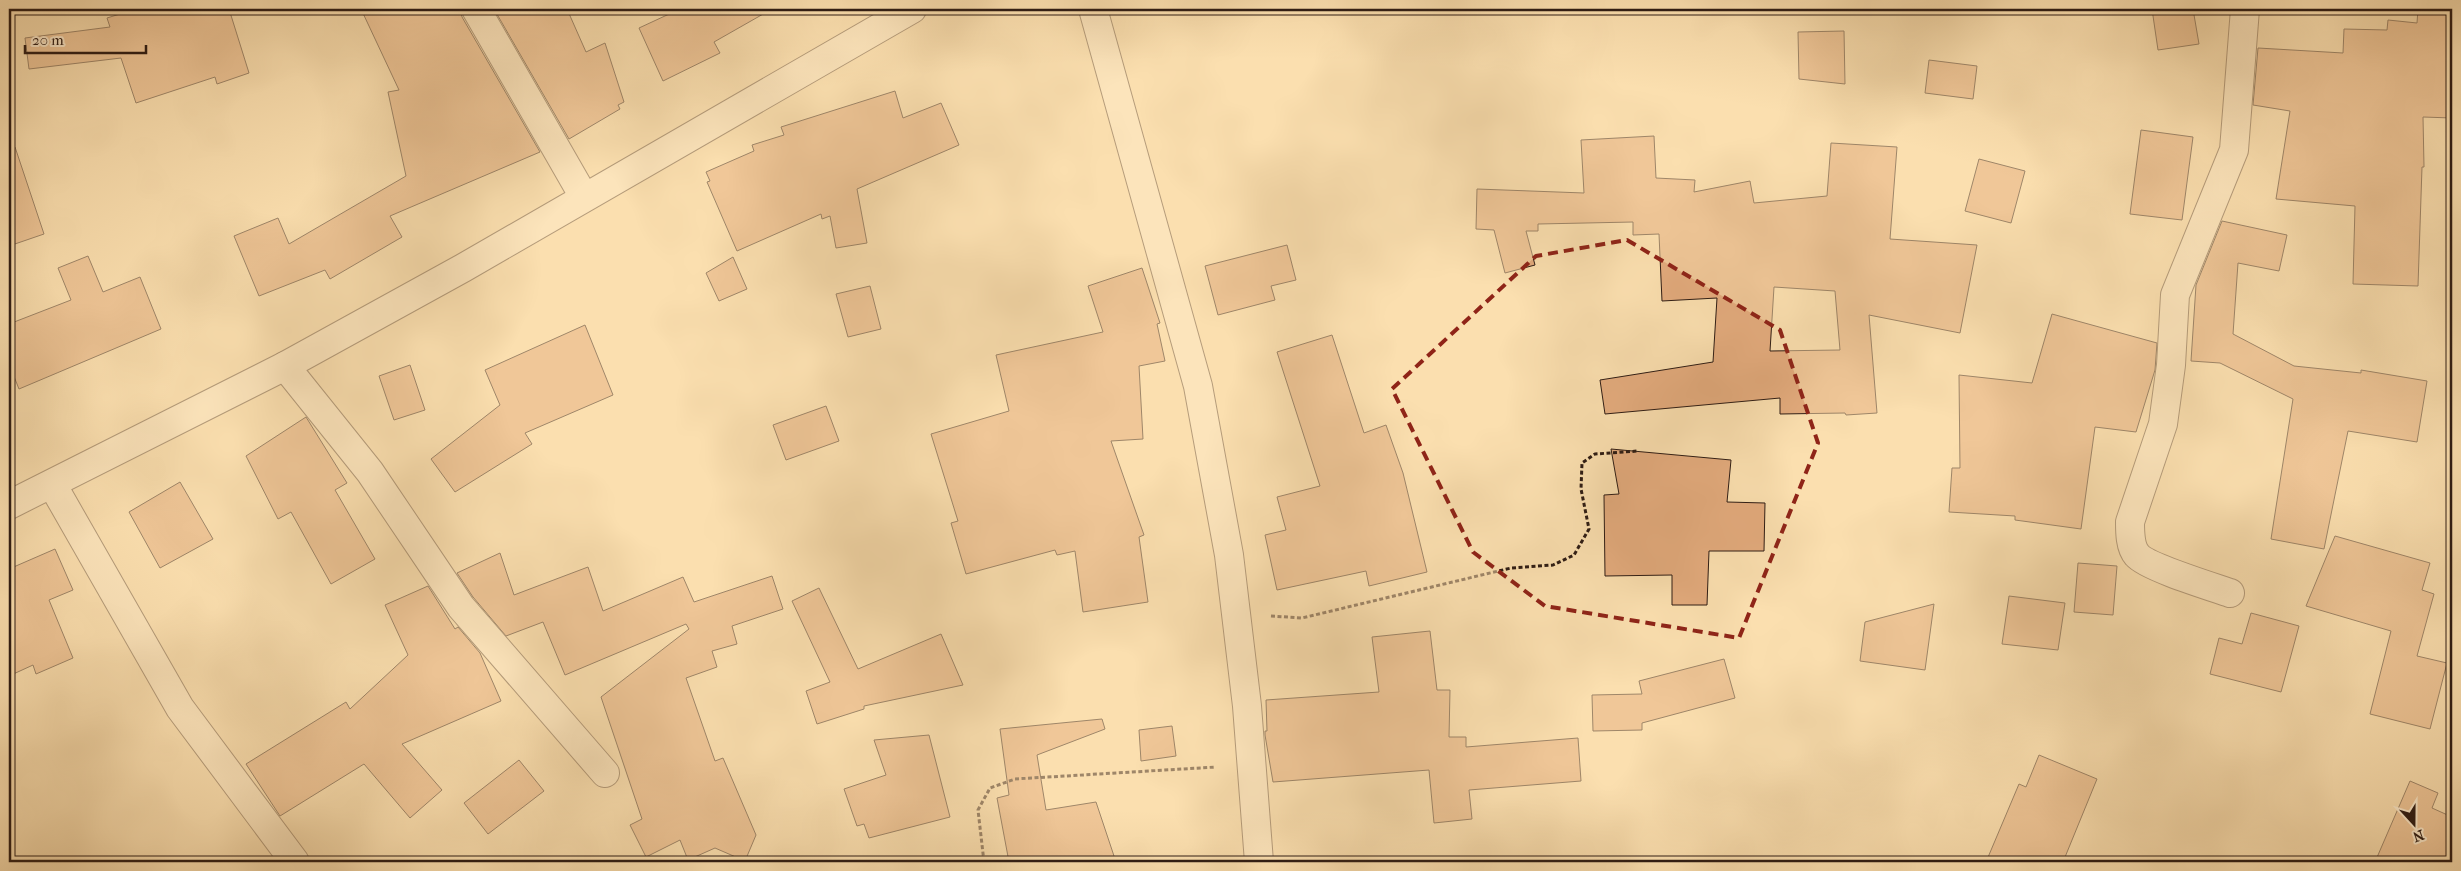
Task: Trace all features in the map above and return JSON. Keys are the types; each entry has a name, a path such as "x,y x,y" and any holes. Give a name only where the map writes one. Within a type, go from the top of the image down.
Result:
{"street":[{"path":"476,9 584,197"},
{"path":"9,505 285,366 463,268 912,9"},
{"path":"1092,9 1198,386 1229,555 1252,764 1259,862"},
{"path":"2230,593 2158,568 2137,556 2130,536 2130,522 2163,424 2171,365 2175,295 2234,150 2245,9"},
{"path":"285,366 370,472 461,607 605,774"},
{"path":"52,484 180,708 295,862"}],"path":[{"path":"1236,612 1302,618 1510,568 1553,565 1574,555 1589,529 1581,489 1582,463 1595,454 1638,451"},
{"path":"984,862 978,810 990,788 1015,779 1252,764"}],"highlighted area":[{"path":"1627,240 1780,330 1818,443 1739,638 1545,606 1473,552 1392,389 1536,256"}],"building":[{"path":"136,9 229,9 249,73 217,84 215,77 136,103 121,58 29,69 25,38 110,27 107,18"},
{"path":"361,9 460,9 462,17 540,152 390,216 402,237 330,279 325,270 259,296 234,236 278,218 289,244 406,176 388,92 399,90"},
{"path":"494,9 567,9 586,52 605,43 624,102 618,105 620,109 569,139"},
{"path":"680,9 772,9 714,42 720,53 663,81 639,28"},
{"path":"2152,9 2193,9 2199,44 2158,50"},
{"path":"2418,9 2452,9 2452,118 2423,117 2424,167 2422,167 2418,286 2353,284 2355,206 2276,199 2290,111 2253,105 2258,48 2343,53 2344,29 2387,30 2388,20 2417,23"},
{"path":"1844,31 1845,84 1799,79 1798,32"},
{"path":"1929,60 1977,66 1973,99 1925,93"},
{"path":"895,91 903,118 941,103 959,145 857,189 867,243 836,248 830,216 822,219 821,214 737,251 707,182 710,181 706,172 754,151 752,145 784,135 781,127"},
{"path":"2141,130 2193,137 2182,220 2130,214"},
{"path":"1654,136 1656,178 1695,180 1694,192 1750,181 1754,203 1827,196 1831,143 1897,147 1890,239 1977,245 1960,333 1869,315 1877,413 1846,415 1845,413 1780,414 1780,398 1605,414 1600,380 1713,362 1717,298 1662,301 1659,234 1633,235 1633,222 1538,224 1538,231 1526,231 1535,265 1505,273 1494,230 1476,229 1477,189 1584,193 1581,140","holes":["1774,287 1835,291 1840,350 1770,351"]},
{"path":"15,147 44,234 9,246 9,148"},
{"path":"1979,159 2025,171 2011,223 1965,211"},
{"path":"2222,221 2287,235 2279,271 2238,263 2233,334 2294,366 2361,373 2361,370 2427,381 2417,442 2348,431 2324,549 2271,539 2293,399 2220,363 2191,361 2196,285"},
{"path":"1287,245 1296,280 1271,286 1275,300 1218,315 1205,266"},
{"path":"88,256 103,292 140,277 161,329 19,389 9,364 9,324 71,300 58,268"},
{"path":"733,257 747,289 719,301 706,273"},
{"path":"1142,268 1160,323 1157,324 1165,361 1139,366 1143,439 1111,441 1144,535 1139,537 1148,602 1083,612 1075,551 1057,555 1055,550 966,574 951,523 958,521 931,434 1009,411 996,355 1103,332 1088,286"},
{"path":"870,286 881,329 848,337 836,294"},
{"path":"2052,314 2157,343 2155,370 2136,432 2095,427 2081,529 2015,520 2015,516 1949,512 1952,468 1960,468 1959,375 2032,383"},
{"path":"585,325 613,395 525,433 532,444 455,492 431,459 500,405 485,370"},
{"path":"1332,335 1364,433 1386,425 1403,473 1427,572 1369,586 1366,571 1277,590 1265,535 1286,530 1277,497 1320,486 1277,352"},
{"path":"410,365 425,410 394,420 379,376"},
{"path":"826,406 839,441 786,460 773,425"},
{"path":"306,417 347,483 335,490 375,559 331,584 291,512 278,519 246,456"},
{"path":"1611,449 1731,460 1727,502 1765,503 1764,551 1709,551 1707,605 1672,605 1672,575 1605,576 1604,495 1619,494"},
{"path":"180,482 213,539 160,568 129,512"},
{"path":"2335,536 2430,563 2422,590 2434,594 2417,656 2447,663 2430,729 2370,714 2391,631 2306,606"},
{"path":"55,549 73,590 49,600 73,658 36,674 33,665 9,676 9,569"},
{"path":"500,553 514,595 588,567 603,611 683,577 694,602 772,576 783,609 732,626 737,644 712,651 717,667 686,678 715,761 723,758 756,835 745,861 715,848 688,860 680,840 646,857 630,825 642,819 601,697 689,629 686,624 565,675 543,622 506,636 473,597 457,573"},
{"path":"2078,563 2117,566 2113,615 2074,612"},
{"path":"428,586 455,629 458,627 480,653 501,701 402,744 442,790 410,818 364,764 280,816 246,764 346,702 350,709 408,655 385,605"},
{"path":"819,588 858,669 941,634 963,685 864,706 864,709 817,724 806,691 830,682 792,601"},
{"path":"2009,596 2065,603 2058,650 2002,644"},
{"path":"1934,604 1925,670 1860,661 1865,622"},
{"path":"2251,613 2299,626 2281,692 2210,674 2219,638 2242,644"},
{"path":"1430,631 1437,690 1450,690 1449,737 1466,737 1466,747 1578,738 1581,781 1469,790 1472,819 1434,823 1429,770 1273,782 1265,735 1265,731 1267,731 1266,700 1379,692 1372,637"},
{"path":"1724,659 1735,698 1642,723 1642,730 1593,731 1592,695 1642,694 1639,681"},
{"path":"1102,719 1105,729 1037,755 1046,810 1096,802 1115,859 1091,862 1009,862 997,798 1009,795 1000,729"},
{"path":"1172,726 1176,756 1141,761 1139,730"},
{"path":"929,735 950,817 869,838 864,824 857,826 844,789 886,775 874,740"},
{"path":"2039,755 2097,779 2063,862 1986,862 2019,784 2026,787"},
{"path":"519,760 544,791 488,834 464,803"},
{"path":"2410,781 2438,793 2432,808 2452,817 2452,862 2375,862"}]}
